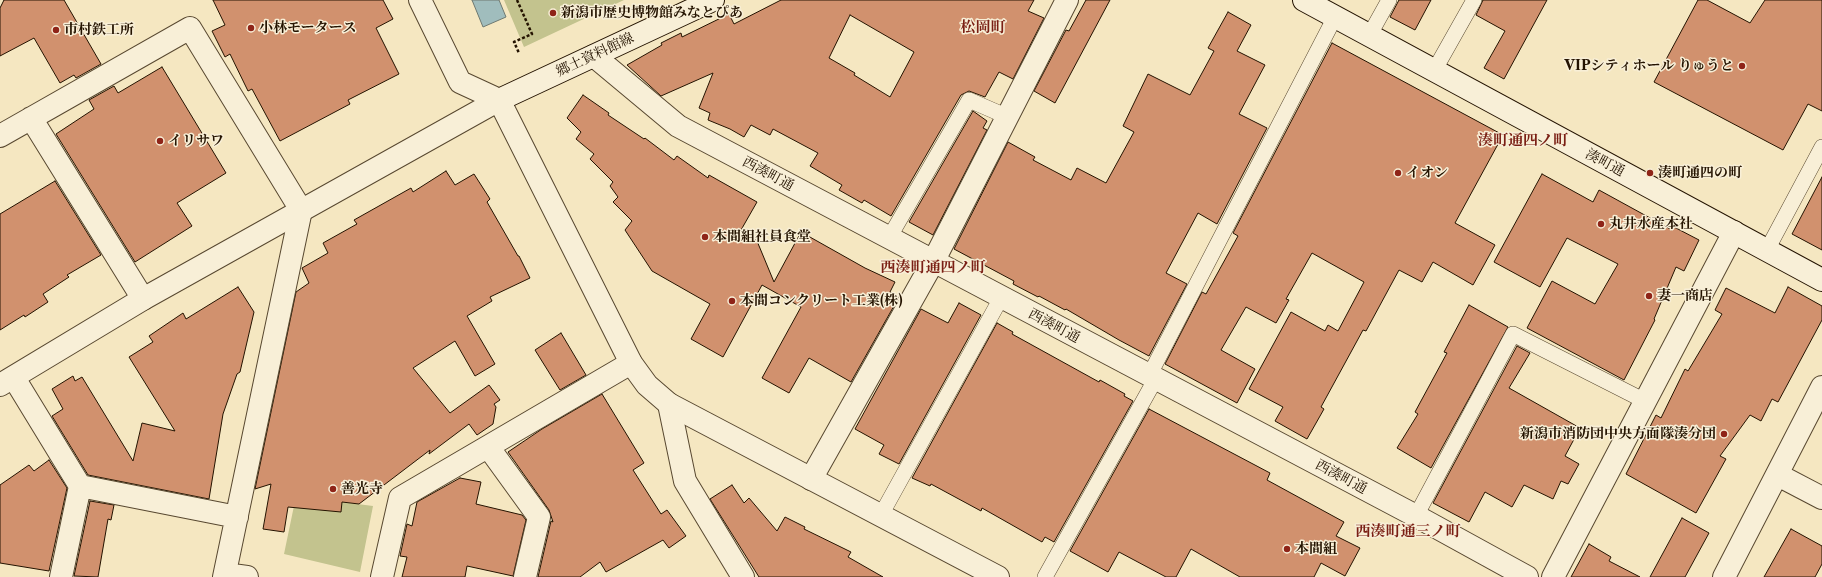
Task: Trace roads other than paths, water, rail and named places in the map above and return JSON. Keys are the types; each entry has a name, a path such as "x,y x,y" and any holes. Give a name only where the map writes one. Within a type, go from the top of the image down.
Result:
{"street":[{"path":"420,0 460,82 499,100 631,363 647,385 669,404 998,577"},
{"name":"郷土資料館線","path":"7,382 144,299 499,100 713,0"},
{"path":"811,479 933,262 1067,0"},
{"name":"湊町通","path":"1304,0 1822,280"},
{"path":"0,136 190,28 301,210 224,575 247,577"},
{"name":"西湊町通","path":"594,56 678,126 1152,378 1416,516 1527,577"},
{"path":"31,118 144,299"},
{"path":"1553,577 1734,232"},
{"path":"382,577 400,498 489,448 631,363"},
{"path":"7,382 80,486 237,517"},
{"path":"1724,577 1778,475 1822,387"},
{"path":"669,404 685,481 743,577"},
{"path":"489,448 539,517 525,577"},
{"path":"1778,475 1822,498"},
{"path":"61,577 80,486"}],"lane":[{"path":"1369,36 1389,0"},
{"path":"1434,71 1474,0"},
{"path":"1045,577 1152,378 1335,17"},
{"path":"889,238 969,100 1008,117"},
{"path":"1767,250 1822,147"},
{"path":"880,515 1001,298"},
{"path":"1416,516 1513,334 1645,401"}],"water":[{"path":"472,0 499,0 506,17 483,27"}],"place":[{"name":"新潟市歴史博物館みなとぴあ","path":"553,13"},
{"name":"小林モータース","path":"251,28"},
{"name":"市村鉄工所","path":"56,30"},
{"name":"VIPシティホール りゅうと","path":"1742,66"},
{"name":"イリサワ","path":"160,141"},
{"name":"イオン","path":"1398,173"},
{"name":"湊町通四の町","path":"1650,173"},
{"name":"丸井水産本社","path":"1601,224"},
{"name":"本間組社員食堂","path":"705,237"},
{"name":"妻一商店","path":"1649,296"},
{"name":"本間コンクリート工業(株)","path":"732,301"},
{"name":"新潟市消防団中央方面隊湊分団","path":"1724,434"},
{"name":"善光寺","path":"333,489"},
{"name":"本間組","path":"1287,549"}],"district":[{"name":"松岡町","path":"983,28"},
{"name":"湊町通四ノ町","path":"1523,141"},
{"name":"西湊町通四ノ町","path":"933,268"},
{"name":"西湊町通三ノ町","path":"1408,532"}]}
